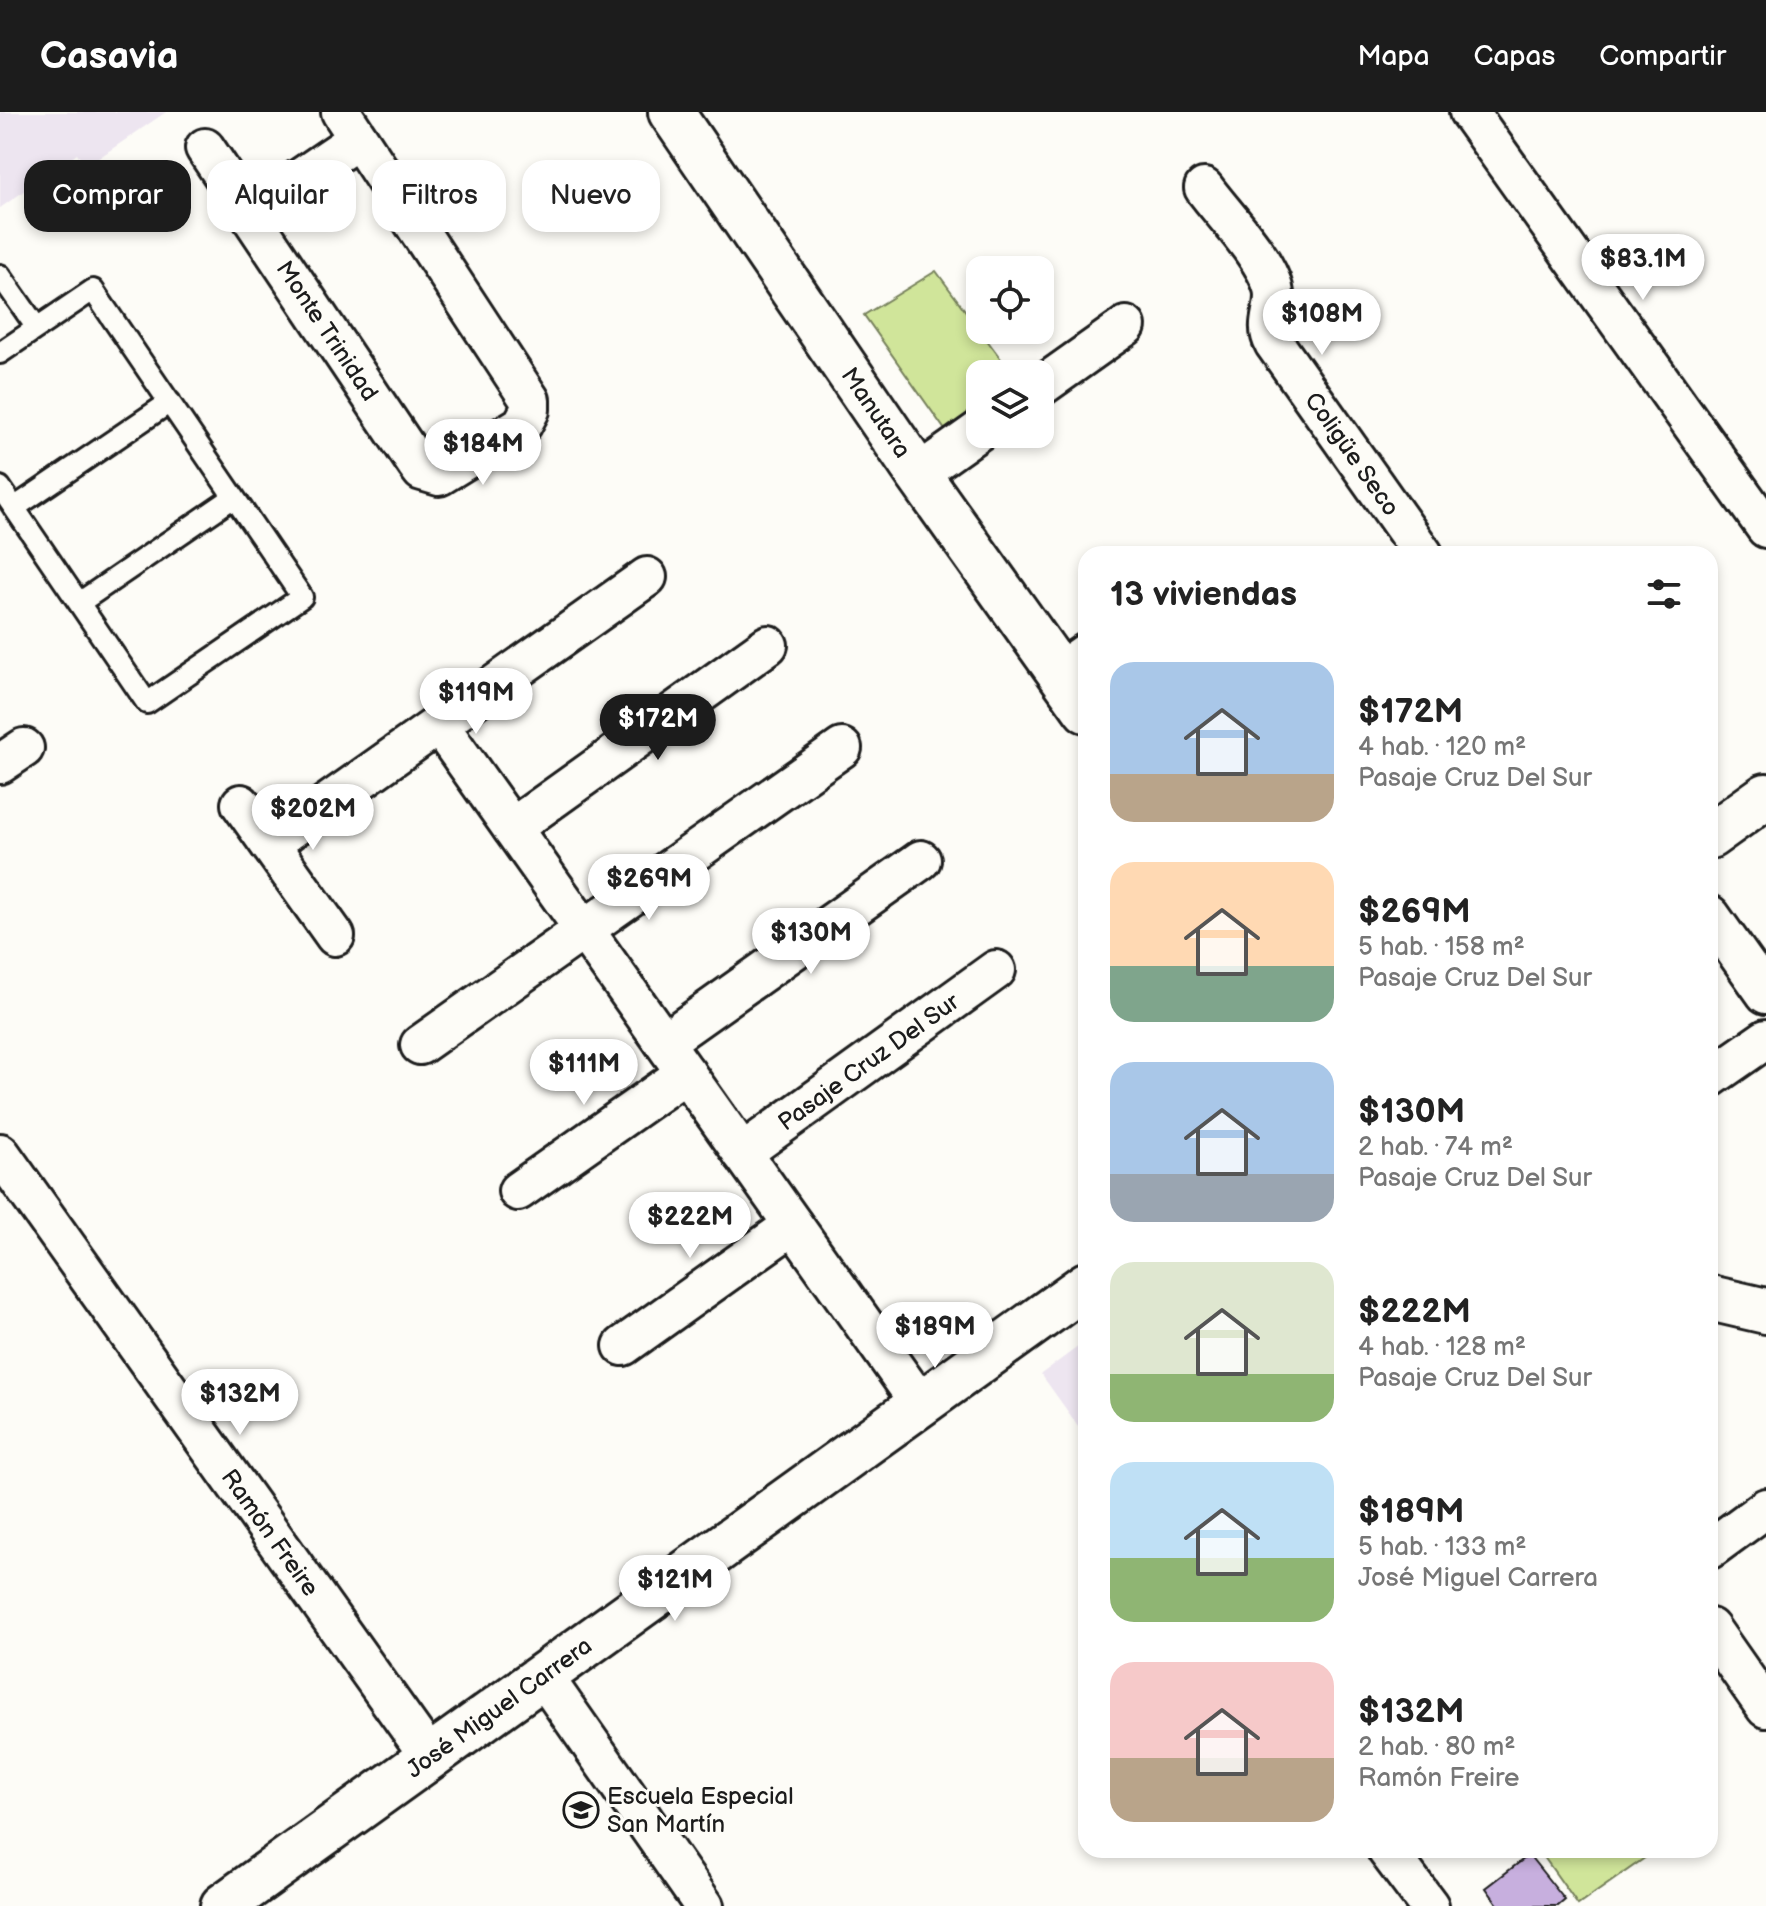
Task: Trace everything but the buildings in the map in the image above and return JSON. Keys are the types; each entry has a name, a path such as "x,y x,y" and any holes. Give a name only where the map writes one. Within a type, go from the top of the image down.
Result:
{"street":[{"name":"Manutara","path":"671,112 918,474 1072,663 1078,683"},
{"path":"1469,112 1766,528"},
{"name":"Monte Trinidad","path":"262,232 422,471 431,475 447,473 522,425 530,410 525,392 350,126 311,160"},
{"name":"Monte Trinidad","path":"205,148 213,160"},
{"name":"Coligüe Seco","path":"1204,188 1270,279 1275,299 1268,327 1274,343 1417,546"},
{"path":"1054,377 1126,326"},
{"path":"918,474 966,440"},
{"path":"270,844 647,577"},
{"path":"512,828 768,645"},
{"path":"439,725 921,1405"},
{"path":"420,1045 842,748"},
{"path":"1718,830 1766,796"},
{"path":"241,804 335,936"},
{"path":"664,1042 921,860"},
{"path":"1718,926 1766,994"},
{"name":"Pasaje Cruz Del Sur","path":"742,1153 996,970"},
{"path":"1718,1072 1766,1039"},
{"path":"518,1191 686,1073"},
{"name":"Ramón Freire","path":"0,1153 430,1757"},
{"path":"623,1346 793,1225"},
{"name":"José Miguel Carrera","path":"223,1906 1078,1291"},
{"path":"1718,1300 1766,1311"},
{"path":"1718,1543 1766,1508"},
{"path":"1718,1639 1766,1708"},
{"path":"543,1676 704,1906"},
{"path":"1393,1858 1429,1906"}],"lane":[{"path":"0,275 37,328"},
{"path":"0,353 93,290 302,597 147,703 0,487"},
{"path":"14,508 170,402"},
{"path":"79,603 234,497"}],"shaded area":[{"path":"0,112 166,112 96,160 82,160 77,154 68,160 24,160 24,191 0,208"},
{"path":"1078,1347 1078,1426 1041,1374"}],"green space":[{"path":"936,271 966,312 966,344 990,344 1002,360 966,360 966,424 950,437 864,315"},
{"path":"1545,1858 1645,1858 1578,1905"}],"place":[{"name":"Escuela Especial San Martín","path":"581,1810"}]}
